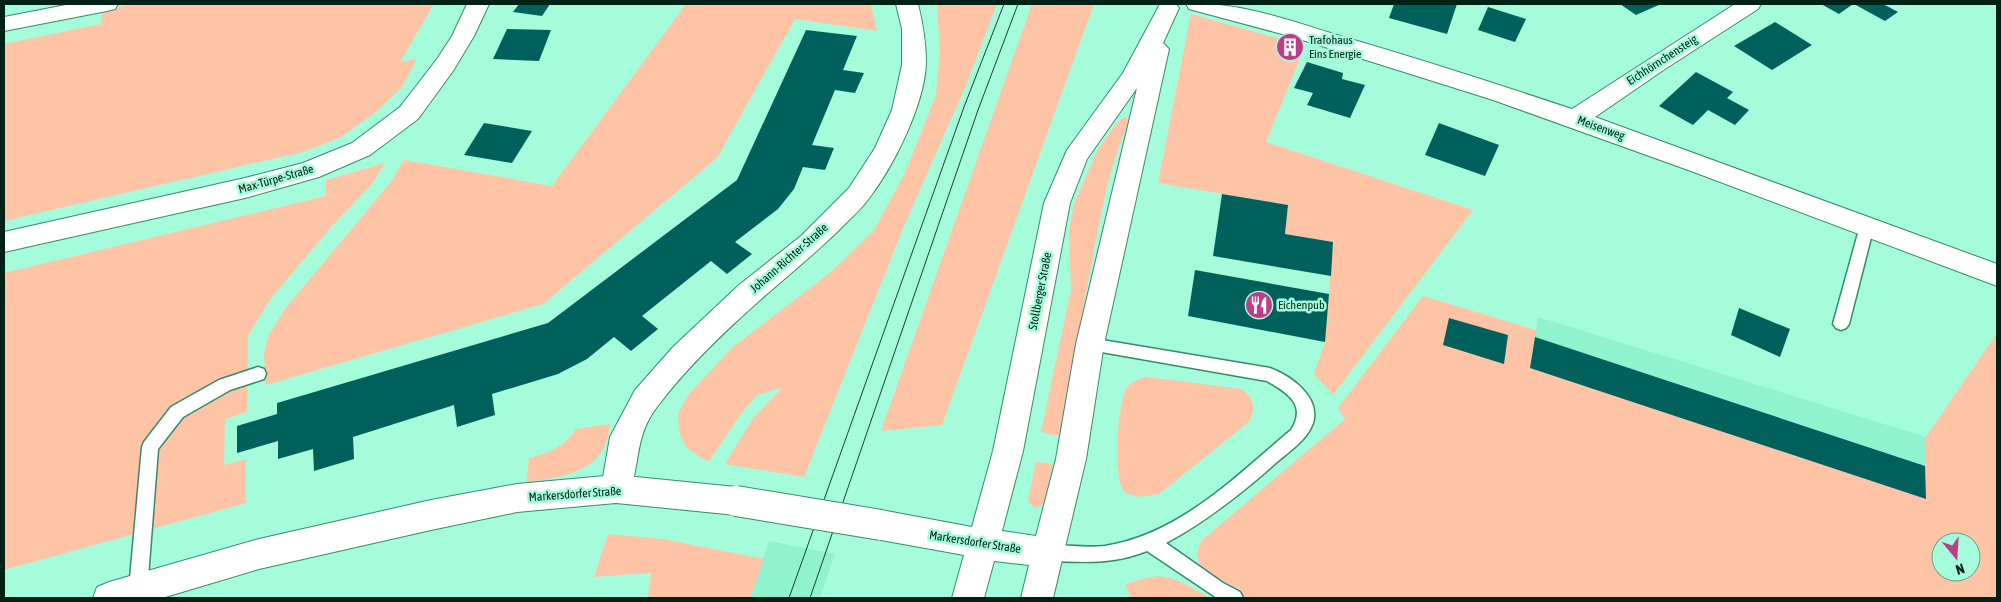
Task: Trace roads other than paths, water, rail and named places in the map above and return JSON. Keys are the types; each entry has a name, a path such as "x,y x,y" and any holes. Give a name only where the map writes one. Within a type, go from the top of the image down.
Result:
{"street":[{"path":"4,24 107,4"},
{"name":"Max-Türpe-Straße","path":"4,242 244,188 310,170 361,149 409,113 445,65 463,36 478,4"},
{"name":"Johann-Richter-Straße","path":"616,489 625,437 646,399 683,355 749,293 810,243 858,195 886,150 904,110 914,65 913,29 907,4"},
{"name":"Meisenweg","path":"1197,4 1367,50 1576,118 1997,275"},
{"name":"Eichhörnchensteig","path":"1576,118 1657,63 1750,4"},
{"name":"Stollberger Straße","path":"1037,598 1071,458 1090,344 1168,6"},
{"name":"Stollberger Straße","path":"968,598 1008,451 1057,203 1076,156 1132,78 1154,39 1168,6"},
{"name":"Markersdorfer Straße","path":"124,594 259,554 431,515 517,498 616,489 736,501 984,544 1048,553"}],"lane":[{"path":"1841,324 1867,226"},
{"path":"1048,553 1104,554 1151,542 1198,516 1297,435 1305,422 1306,406 1298,394 1286,383 1270,375 1090,344"},
{"path":"124,594 150,447 177,412 225,385 258,374"},
{"path":"1151,542 1217,589 1234,598"}],"tram line":[{"path":"789,598 964,107 1004,4"},
{"path":"810,598 978,110 1018,4"}],"place":[{"name":"Trafohaus Eins Energie","path":"1290,47"},
{"name":"Eichenpub","path":"1259,305"}]}
